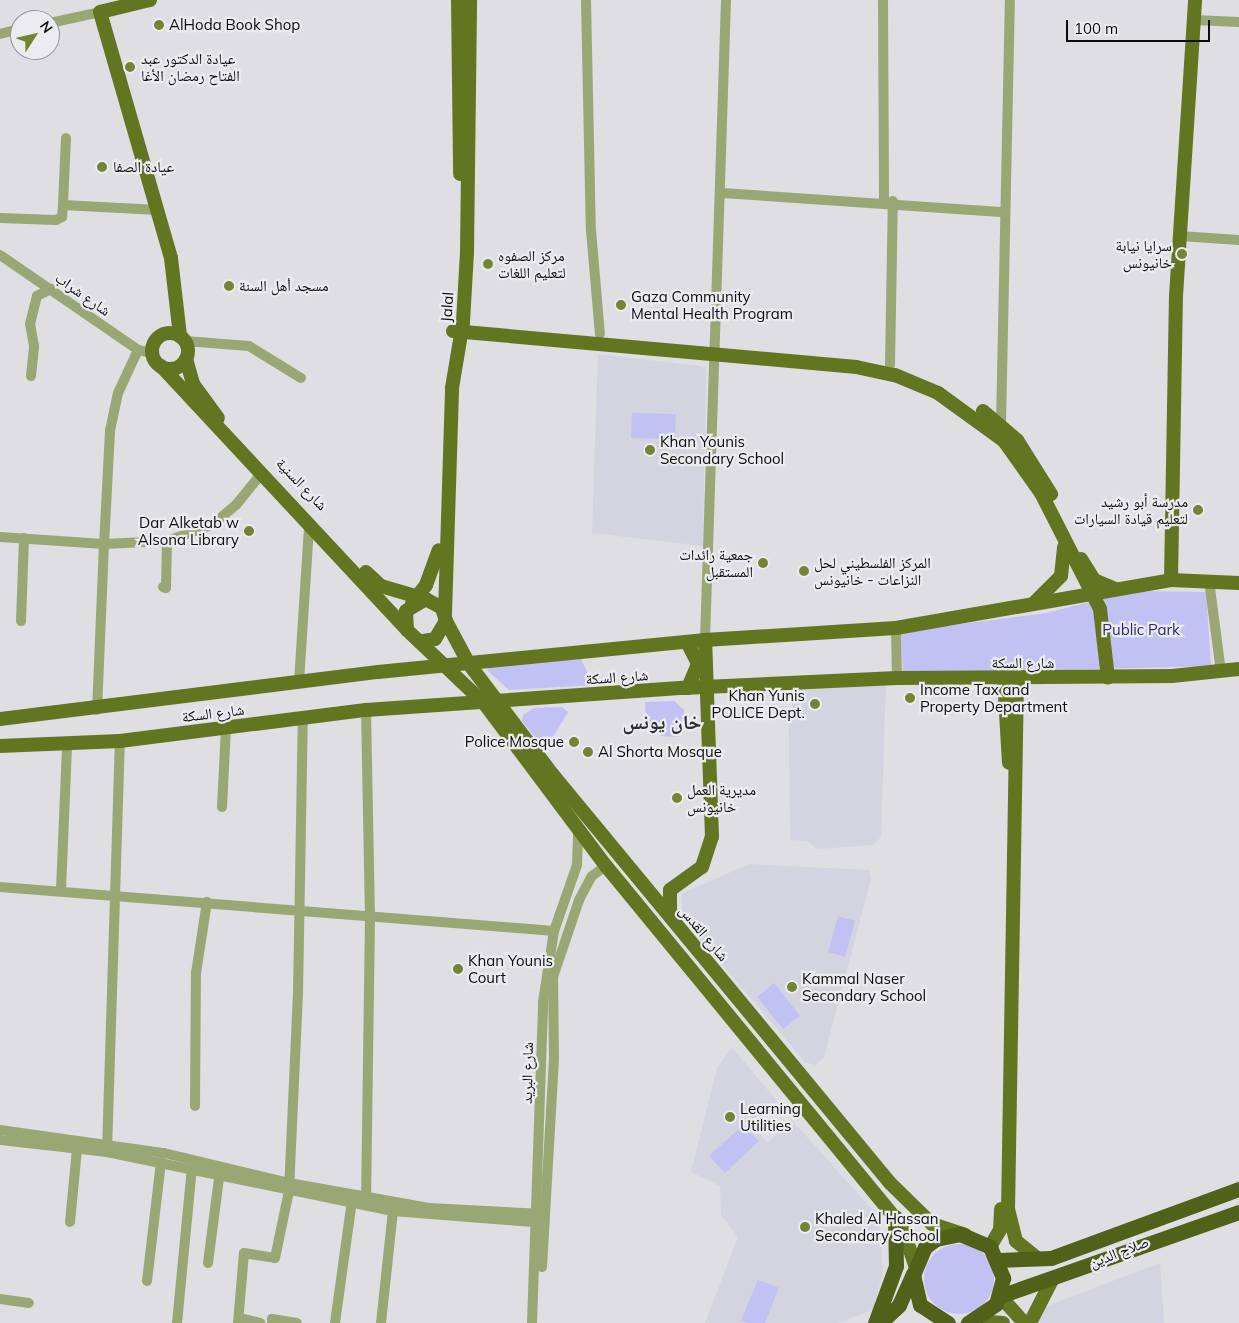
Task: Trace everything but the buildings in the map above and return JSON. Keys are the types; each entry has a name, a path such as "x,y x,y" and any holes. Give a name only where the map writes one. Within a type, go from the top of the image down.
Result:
{"highway":[{"name":"صلاح الدين","path":"994,1254 1038,1259 1078,1250 1239,1189"},
{"name":"صلاح الدين","path":"1000,1296 1052,1280 1155,1238 1239,1212"},
{"path":"875,1323 896,1266 895,1217"},
{"path":"880,1323 899,1305 914,1269 936,1239 966,1235 994,1254 1003,1278 1000,1296 972,1322"},
{"path":"914,1269 920,1305 945,1323"}],"main road":[{"path":"100,12 150,0"},
{"name":"Jalal","path":"445,618 452,388 458,326 460,180 458,0"},
{"name":"Jalal","path":"417,601 433,571 440,546 458,326 470,0"},
{"path":"1171,580 1180,236 1195,0"},
{"name":"شارع السنية","path":"100,12 171,258 182,339 193,384 220,422 375,581 417,601"},
{"path":"458,326 600,334 872,370 938,393 1004,441 1037,486 1088,595 1101,616 1108,678"},
{"path":"458,326 890,365 948,390 1001,424 1042,474 1089,574 1103,586 1118,590"},
{"path":"152,353 154,342 163,334 182,339"},
{"name":"شارع السنية","path":"152,353 161,366 260,475 416,637"},
{"path":"161,366 177,367 186,359"},
{"path":"1030,607 1061,576 1063,541"},
{"name":"شارع السكة","path":"0,719 97,710 299,682 413,669 705,640 896,628 1030,607 1171,580 1209,580 1239,583"},
{"path":"417,601 438,604 445,618 435,638 416,637 404,617 417,601"},
{"name":"شارع القدس","path":"445,618 491,703 578,829 606,866 895,1217 910,1242 914,1269"},
{"name":"شارع القدس","path":"416,637 491,703 910,1205 932,1224 966,1235"},
{"path":"671,919 670,890 702,868 712,837 705,640"},
{"path":"687,642 694,650 698,664 688,688"},
{"name":"شارع السكة","path":"0,746 67,745 120,741 366,710 491,703 688,688 897,678 1108,678 1221,672 1239,669"},
{"path":"994,1254 1000,1230 1004,1144 1011,826 1011,679"},
{"path":"1011,679 1008,1209 1016,1241 1038,1259"},
{"path":"1030,1323 1052,1280"},
{"path":"1000,1296 1024,1323"},
{"path":"972,1322 1003,1323"}],"street":[{"path":"586,0 591,230 600,334"},
{"path":"705,640 722,193 726,0"},
{"path":"883,0 890,365"},
{"path":"1001,424 1010,0"},
{"path":"60,21 100,12"},
{"path":"1194,20 1239,22"},
{"path":"0,218 56,220 62,218 66,138"},
{"path":"722,193 888,202 1004,212"},
{"path":"63,205 158,210"},
{"path":"1180,236 1239,240"},
{"name":"شارع شراب","path":"0,255 138,350 152,353"},
{"path":"31,376 34,346 30,324 38,296 50,289"},
{"path":"182,339 249,346 302,378"},
{"path":"97,710 110,431 120,386 138,350"},
{"path":"0,538 104,544 167,541 212,525 260,475"},
{"path":"299,682 309,526"},
{"path":"21,621 24,538"},
{"path":"163,587 166,588 167,541"},
{"path":"1209,580 1221,672"},
{"path":"896,628 897,678"},
{"path":"413,669 423,663 416,637"},
{"path":"366,710 370,917 366,1200"},
{"path":"260,1323 239,1321 244,1253 275,1258 289,1187 298,994 297,912 303,719"},
{"path":"222,807 226,728"},
{"path":"107,1149 117,893 120,741"},
{"path":"61,890 67,745"},
{"name":"شارع البريد","path":"538,1323 544,1002 554,931 577,865 578,829"},
{"name":"شارع البريد","path":"532,1323 554,1058 553,977 578,900 592,876 606,866"},
{"path":"0,887 117,893 297,912 554,931"},
{"path":"195,1106 196,973 207,902"},
{"path":"0,1130 107,1149 192,1168 219,1178 429,1208 541,1218"},
{"path":"0,1140 77,1149 164,1153 289,1187 352,1201 366,1200 393,1211 541,1218"},
{"path":"70,1222 77,1149"},
{"path":"147,1281 161,1162"},
{"path":"177,1323 192,1168"},
{"path":"208,1263 219,1178"},
{"path":"335,1323 352,1201"},
{"path":"381,1323 393,1211"},
{"path":"0,1299 30,1303"},
{"path":"272,1323 272,1319 297,1323"}],"shaded area":[{"name":"Khan Younis Secondary School","path":"598,354 706,367 703,546 592,533"},
{"path":"886,683 881,837 873,845 818,849 807,841 790,840 789,728 794,689"},
{"name":"Kammal Naser Secondary School","path":"749,864 869,870 871,879 824,1057 815,1065 805,1062 683,918 681,894"},
{"name":"Khaled Al Hassan Secondary School","path":"732,1047 777,1101 751,1122 767,1143 792,1120 879,1217 883,1273 873,1310 838,1323 705,1323 738,1237 721,1215 720,1186 691,1172 717,1068"},
{"path":"1160,1263 1164,1323 1038,1323 1047,1306"}],"green space":[{"path":"632,413 676,414 675,439 631,438"},
{"name":"Public Park","path":"1132,591 1206,592 1211,666 903,674 901,632 1047,613"},
{"path":"581,659 593,685 509,690 487,670 492,665"},
{"path":"674,701 684,710 685,728 678,737 660,736 657,722 646,722 645,702"},
{"path":"562,707 568,712 545,750 522,721 523,715 534,708"},
{"path":"838,916 855,921 845,957 828,952"},
{"path":"774,983 800,1016 783,1029 757,997"},
{"path":"743,1125 759,1141 725,1173 709,1156"},
{"path":"966,1244 979,1250 988,1259 992,1265 994,1279 992,1293 984,1304 973,1312 952,1314 945,1312 934,1304 926,1293 924,1272 926,1265 934,1254 945,1246"},
{"path":"758,1280 779,1288 765,1323 748,1323 741,1320"}],"place":[{"name":"AlHoda Book Shop","path":"159,25"},
{"name":"عيادة الدكتور عبد الفتاح رمضان الأغا","path":"130,67"},
{"name":"عيادة الصفا","path":"102,167"},
{"name":"سرايا نيابة خانيونس","path":"1182,254"},
{"name":"مركز الصفوه لتعليم اللغات","path":"488,264"},
{"name":"مسجد أهل السنة","path":"229,286"},
{"name":"Gaza Community Mental Health Program","path":"621,305"},
{"name":"Khan Younis Secondary School","path":"650,450"},
{"name":"مدرسة أبو رشيد لتعليم قيادة السيارات","path":"1198,510"},
{"name":"Dar Alketab w Alsona Library","path":"249,531"},
{"name":"جمعية رائدات المستقبل","path":"763,563"},
{"name":"المركز الفلسطيني لحل النزاعات - خانيونس","path":"804,571"},
{"name":"Income Tax and Property Department","path":"910,698"},
{"name":"Khan Yunis POLICE Dept.","path":"815,704"},
{"name":"Police Mosque","path":"574,742"},
{"name":"Al Shorta Mosque","path":"588,752"},
{"name":"مديرية العمل خانيونس","path":"677,798"},
{"name":"Khan Younis Court","path":"458,969"},
{"name":"Kammal Naser Secondary School","path":"792,987"},
{"name":"Learning Utilities","path":"730,1117"},
{"name":"Khaled Al Hassan Secondary School","path":"805,1227"}],"district":[{"name":"خان يونس","path":"662,721"}]}
